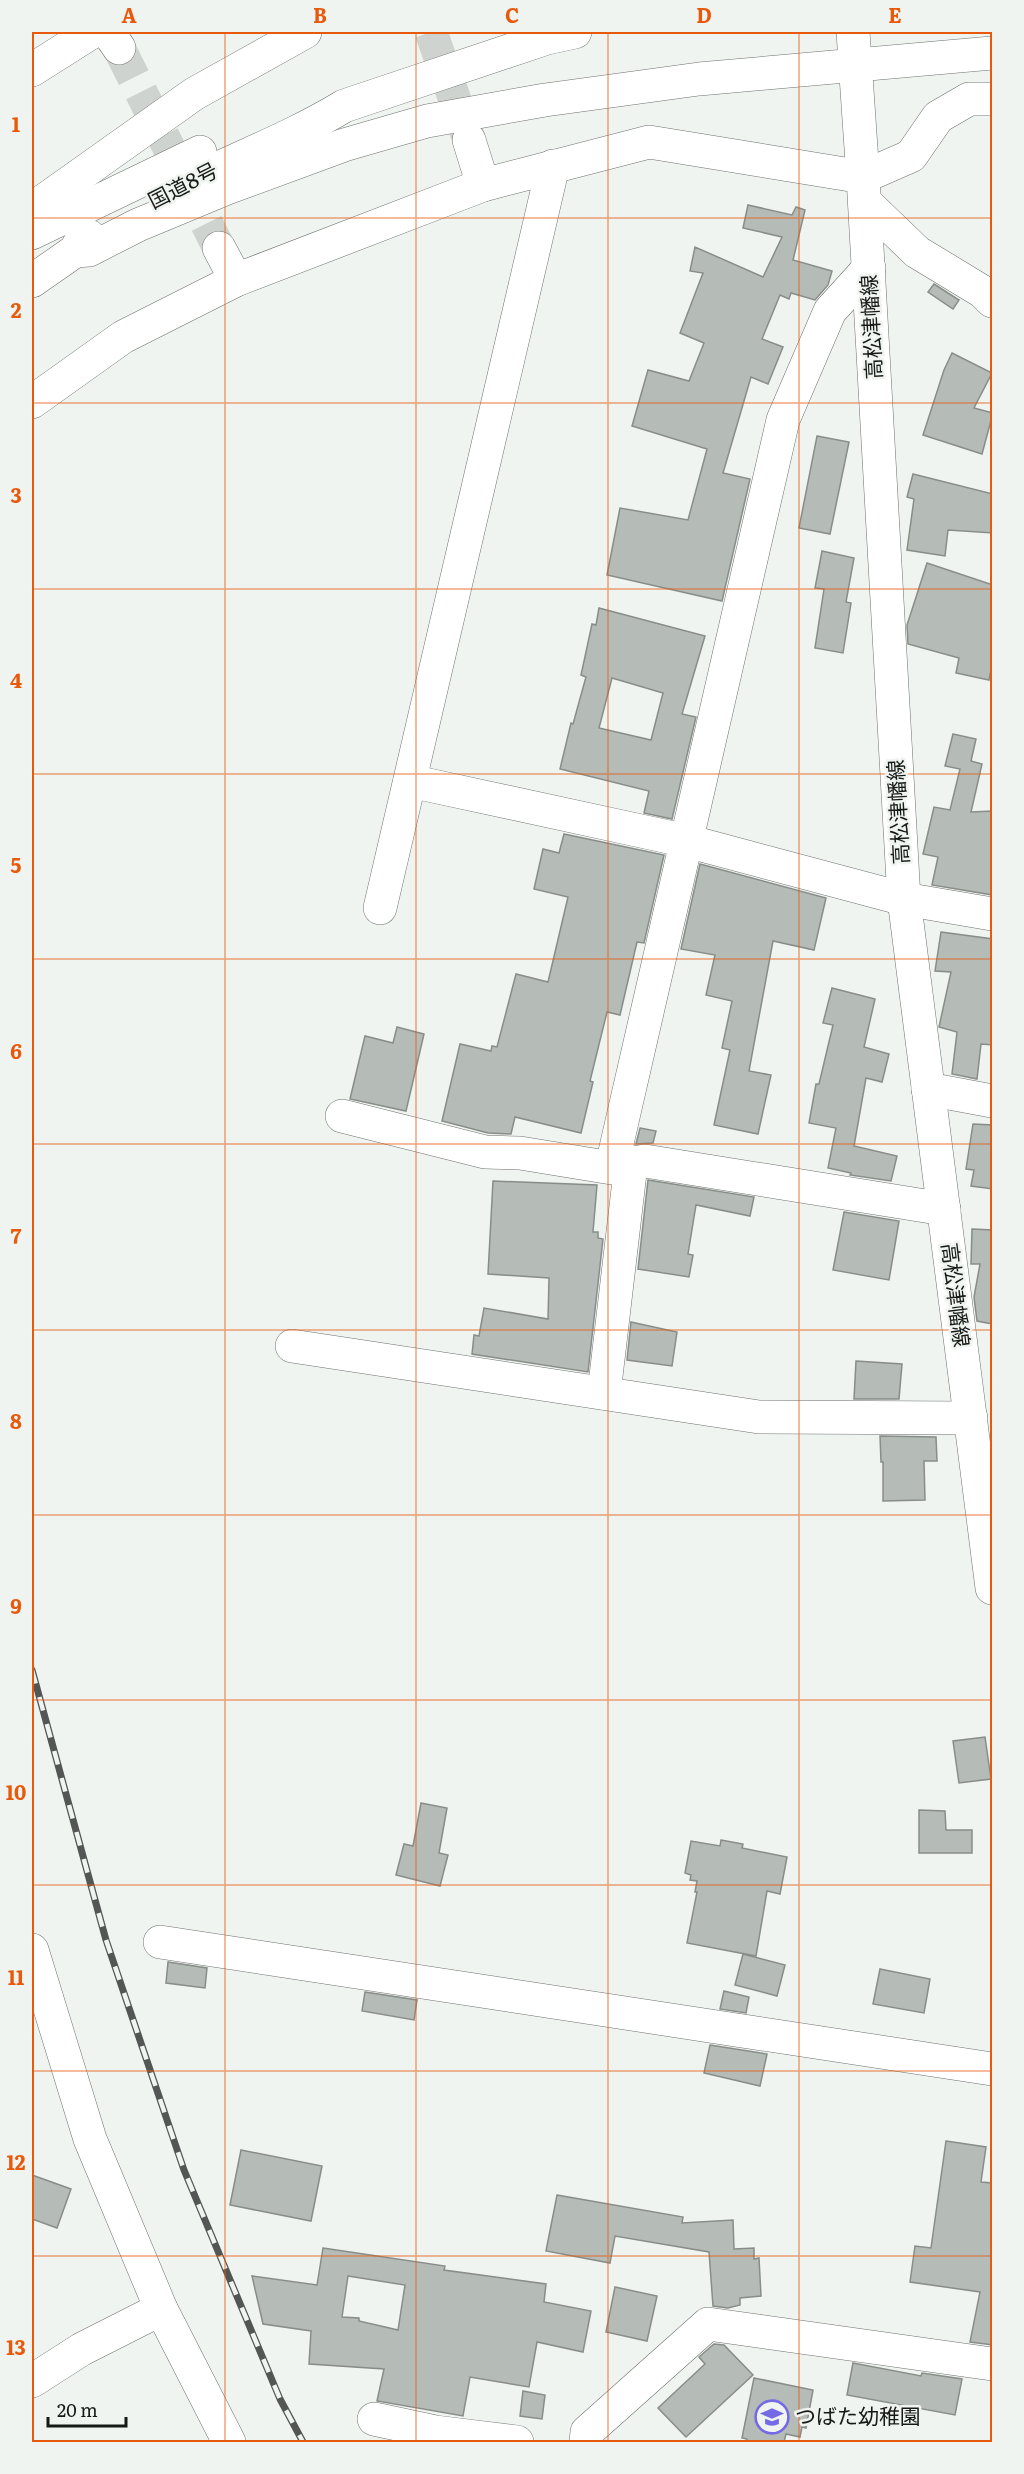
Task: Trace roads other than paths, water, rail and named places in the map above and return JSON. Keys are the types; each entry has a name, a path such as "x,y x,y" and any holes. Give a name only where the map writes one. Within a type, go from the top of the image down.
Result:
{"main road":[{"path":"32,70 92,32"},
{"path":"32,209 194,94 305,32"},
{"name":"国道8号","path":"32,281 75,251 81,241 108,225 214,169 318,122 344,106 548,38 575,32"},
{"name":"高松津幡線","path":"853,32 869,268 904,898 944,1209 979,1432 993,1588"},
{"path":"75,251 89,250 138,225 344,145 427,121 545,100 699,79 993,53"},
{"path":"864,189 911,156 938,117 969,99 993,99"},
{"name":"国道8号","path":"32,233 227,140 309,108 344,106"},
{"path":"469,141 483,185"},
{"path":"32,402 123,337 236,280 483,185 649,142 864,189 917,252 983,292 993,301"},
{"path":"380,908 553,166"},
{"path":"219,248 236,280"},
{"path":"631,1164 615,1152 783,420 830,310 869,268"},
{"path":"410,781 687,841 904,898 993,914"},
{"path":"928,1089 993,1101"},
{"path":"342,1116 485,1152 520,1154 612,1168 645,1161 944,1209"},
{"path":"604,1393 631,1164"},
{"path":"292,1346 759,1417 979,1432"},
{"path":"160,1942 993,2069"},
{"path":"32,1950 90,2139 161,2309 229,2442"},
{"path":"32,2381 82,2349 161,2309"},
{"path":"586,2442 587,2432 708,2325 993,2364"},
{"path":"374,2419 435,2432 517,2442"}],"tunnel":[{"path":"431,32 469,140"},
{"path":"119,48 219,248"}],"railway":[{"path":"32,1670 106,1940 184,2170 280,2399 303,2442"}],"place":[{"name":"つばた幼稚園","path":"772,2417"}]}
